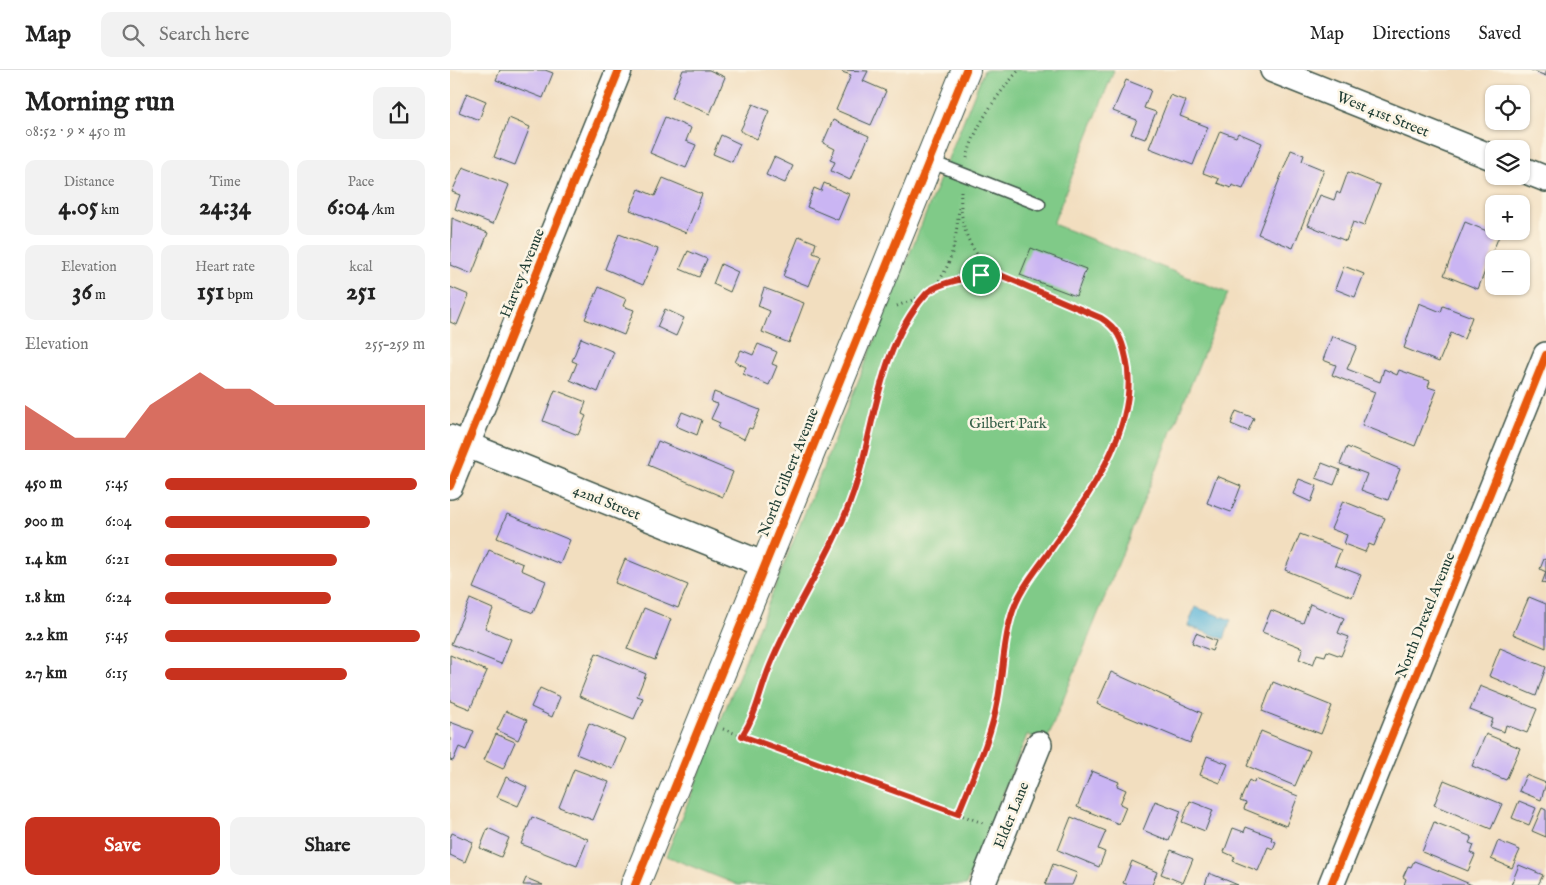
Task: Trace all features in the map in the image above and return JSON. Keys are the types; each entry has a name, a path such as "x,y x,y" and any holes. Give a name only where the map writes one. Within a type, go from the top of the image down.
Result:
{"street":[{"name":"Harvey Avenue","path":"450,486 458,442 619,70"},
{"name":"North Gilbert Avenue","path":"635,885 966,70"},
{"name":"West 41st Street","path":"1272,70 1308,77 1485,154"},
{"path":"1530,173 1546,179"},
{"name":"North Drexel Avenue","path":"1331,885 1546,354"},
{"name":"42nd Street","path":"458,442 765,565"},
{"name":"Elder Lane","path":"982,885 1039,744"}],"lane":[{"path":"929,161 1039,204"}],"path":[{"path":"742,736 760,700 769,666 841,524 861,465 885,368 897,337 928,292 939,280 952,253 960,205"},
{"path":"928,292 968,276 998,274 1101,318 1112,325 1123,346 1129,371 1126,417 1117,437 1083,501 1021,593 1011,616 998,699 988,737 958,814"},
{"path":"701,721 1004,831"}],"green space":[{"name":"Gilbert Park","path":"984,70 1114,70 1053,224 1228,293 1046,742 1027,735 966,885 738,885 666,856"}],"water":[{"path":"1195,607 1231,620 1224,639 1188,626"}],"building":[{"path":"500,70 545,70 553,73 543,98 496,80"},
{"path":"683,70 709,70 725,77 710,114 672,98"},
{"path":"843,70 868,71 863,81 886,91 871,125 836,110 851,75 842,72"},
{"path":"1531,70 1546,70 1546,76"},
{"path":"1126,80 1151,90 1144,108 1156,112 1145,139 1131,134 1137,120 1113,111"},
{"path":"467,93 486,101 479,120 459,112"},
{"path":"1170,95 1186,101 1180,116 1208,127 1193,165 1149,148"},
{"path":"753,104 769,111 757,139 740,131"},
{"path":"665,117 691,128 686,141 696,145 686,168 650,153"},
{"path":"509,118 530,127 515,165 494,157"},
{"path":"833,120 869,136 850,180 831,171 835,162 830,160 835,149 823,143"},
{"path":"1220,131 1236,137 1238,133 1262,143 1243,189 1232,185 1231,188 1217,183 1219,179 1203,173"},
{"path":"721,135 740,144 732,162 713,154"},
{"path":"1291,150 1304,155 1302,161 1324,170 1293,248 1258,234"},
{"path":"774,157 793,166 785,183 766,175"},
{"path":"463,167 509,185 493,224 455,209 460,195 452,192"},
{"path":"1348,172 1380,185 1364,226 1353,222 1346,241 1308,225 1320,195 1334,200 1337,192 1340,194"},
{"path":"663,178 702,194 686,233 630,210 639,189 655,196"},
{"path":"824,183 849,194 838,220 807,207 814,188 821,191"},
{"path":"452,218 488,233 472,274 450,265"},
{"path":"1465,222 1485,230 1485,240 1497,240 1493,250 1485,250 1485,271 1478,289 1444,275"},
{"path":"619,234 658,249 643,285 605,269"},
{"path":"799,236 816,243 813,253 821,256 809,286 783,276"},
{"path":"1031,248 1086,269 1076,296 1020,275"},
{"path":"688,251 707,259 699,277 680,269"},
{"path":"721,264 738,272 730,292 713,284"},
{"path":"1344,266 1364,274 1355,297 1335,289"},
{"path":"450,287 469,295 457,325 450,322"},
{"path":"599,287 626,299 623,306 634,310 624,335 585,319"},
{"path":"764,288 804,303 789,343 762,332 770,311 758,306"},
{"path":"1419,303 1441,312 1443,306 1472,317 1464,339 1451,333 1439,362 1404,348"},
{"path":"665,309 684,318 676,336 657,327"},
{"path":"1332,336 1357,346 1347,369 1380,382 1384,369 1397,375 1399,370 1430,381 1428,387 1437,390 1415,446 1362,425 1375,392 1332,375 1336,365 1323,360"},
{"path":"581,338 614,352 598,392 570,380 577,363 572,361"},
{"path":"758,344 777,352 772,364 777,366 769,385 743,374 746,367 735,362 741,350 753,355"},
{"path":"555,390 586,402 582,414 586,416 578,435 543,421"},
{"path":"714,392 760,410 752,429 749,428 744,439 718,428 720,423 711,419 718,404 711,402"},
{"path":"1236,411 1254,418 1248,431 1231,424"},
{"path":"682,412 702,420 697,435 676,426"},
{"path":"658,441 733,472 723,497 648,465"},
{"path":"1347,447 1400,469 1388,500 1361,490 1367,474 1340,464"},
{"path":"1322,463 1340,470 1334,485 1316,478"},
{"path":"1217,476 1241,486 1231,512 1207,503"},
{"path":"1299,479 1317,486 1311,502 1293,494"},
{"path":"1343,501 1385,518 1374,546 1369,544 1365,552 1344,544 1347,535 1331,529"},
{"path":"507,514 570,540 560,564 497,538"},
{"path":"1300,534 1341,550 1335,565 1361,575 1352,597 1285,570"},
{"path":"489,550 523,564 521,570 546,581 533,613 473,588"},
{"path":"625,559 688,585 678,608 615,583"},
{"path":"1544,559 1546,560 1546,572 1540,569"},
{"path":"1546,572 1546,584 1542,583"},
{"path":"1529,597 1546,604 1546,648 1513,634"},
{"path":"470,599 493,609 485,628 511,639 501,664 451,644"},
{"path":"1310,604 1344,618 1338,633 1349,637 1341,656 1327,651 1325,656 1317,654 1313,665 1299,659 1303,648 1262,632 1271,610 1303,623"},
{"path":"644,608 671,619 655,660 627,649"},
{"path":"1196,633 1216,641 1212,651 1192,643"},
{"path":"1500,648 1546,667 1536,696 1489,676"},
{"path":"596,653 646,674 637,696 643,698 634,719 579,696"},
{"path":"450,655 487,671 470,709 450,701"},
{"path":"1111,672 1202,713 1190,743 1097,704"},
{"path":"1273,682 1332,706 1321,734 1262,711"},
{"path":"1480,686 1537,709 1527,733 1506,725 1504,732 1490,727 1493,719 1470,710"},
{"path":"540,688 560,697 552,717 531,707"},
{"path":"506,711 527,720 518,740 497,730"},
{"path":"450,722 474,731 466,750 459,747 453,761 450,760"},
{"path":"589,723 626,739 613,769 576,754"},
{"path":"1261,731 1310,751 1295,786 1247,766"},
{"path":"496,734 515,742 503,769 484,760"},
{"path":"1486,734 1520,748 1506,780 1472,766"},
{"path":"1207,756 1228,764 1220,783 1200,775"},
{"path":"574,769 609,782 593,820 559,807"},
{"path":"1092,771 1119,782 1117,786 1126,790 1120,804 1126,807 1119,824 1077,807"},
{"path":"1526,775 1546,783 1541,800 1519,791"},
{"path":"506,777 527,787 518,806 497,797"},
{"path":"1255,779 1298,796 1286,826 1244,809 1246,803 1240,801 1249,780 1254,783"},
{"path":"1444,780 1502,804 1491,829 1434,805"},
{"path":"1155,801 1181,811 1169,841 1143,830"},
{"path":"1190,801 1213,810 1205,831 1182,822"},
{"path":"1519,801 1536,808 1529,825 1512,818"},
{"path":"1542,808 1546,810 1546,837 1532,831"},
{"path":"532,817 588,839 577,866 521,844"},
{"path":"1071,817 1106,831 1098,849 1105,852 1099,867 1058,850"},
{"path":"1434,822 1472,837 1469,843 1474,845 1471,853 1475,855 1468,871 1422,852"},
{"path":"1246,827 1272,837 1271,840 1276,842 1273,849 1268,847 1258,871 1233,861 1235,857 1224,852 1233,828 1244,832"},
{"path":"488,828 509,838 501,857 480,848"},
{"path":"452,833 473,842 465,862 450,855 450,838"},
{"path":"1498,841 1520,850 1512,868 1491,859"},
{"path":"1171,850 1193,859 1183,883 1161,874"},
{"path":"1132,861 1157,872 1152,885 1129,885 1123,883"},
{"path":"1414,861 1472,885 1404,885 1406,879 1403,877 1408,866 1411,867"},
{"path":"1053,864 1077,873 1072,885 1045,885"},
{"path":"1519,865 1543,875 1538,885 1511,885"},
{"path":"1209,873 1238,885 1205,885"},
{"path":"526,878 543,885 523,885"}],"cycle path":[{"path":"450,486 619,70"},
{"path":"635,885 966,70"},
{"path":"1331,885 1546,355"}],"route":[{"path":"998,274 1101,318 1112,325 1119,335 1123,346 1129,371 1129,394 1126,417 1104,464 1083,501 1021,593 1011,616 998,699 988,737 958,814 742,736 749,726 760,700 769,666 841,524 854,491 885,368 897,337 928,292 968,276 981,275 998,274"}]}
